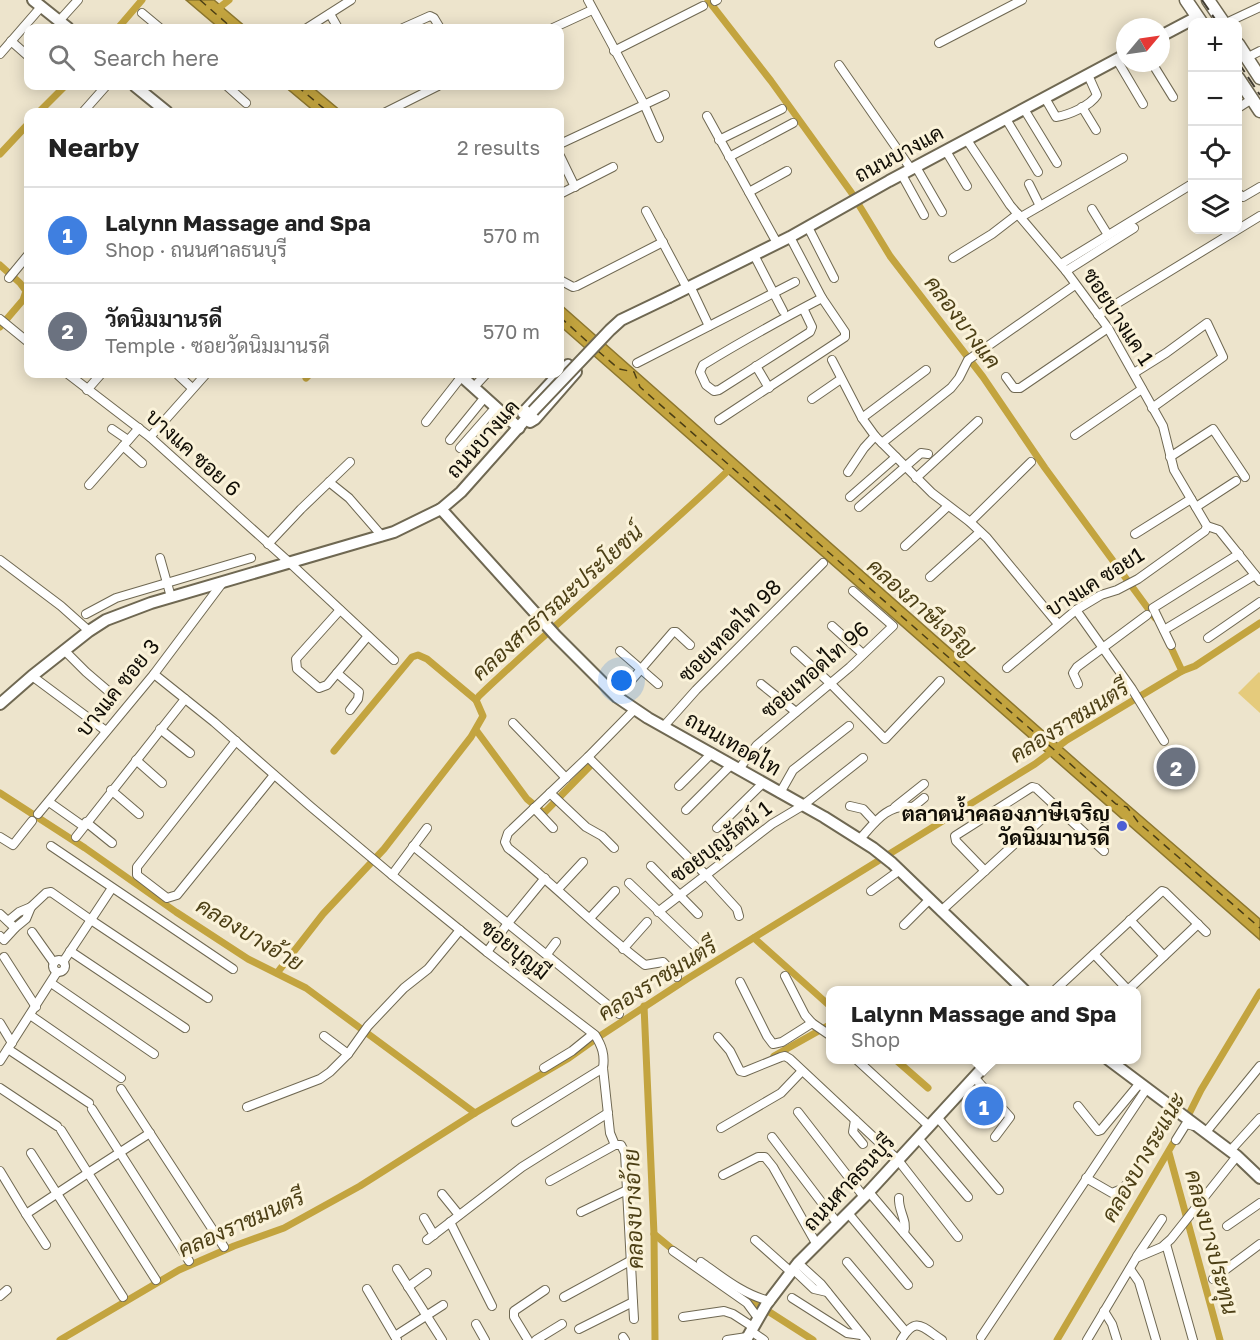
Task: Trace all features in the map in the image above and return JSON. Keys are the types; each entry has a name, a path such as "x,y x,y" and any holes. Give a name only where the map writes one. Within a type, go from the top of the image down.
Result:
{"main road":[{"path":"1186,0 1198,18"},
{"path":"1199,18 1203,0"},
{"path":"1208,0 1220,18"},
{"path":"37,4 62,24"},
{"path":"1170,32 1188,25"},
{"path":"1242,51 1260,78"},
{"name":"ถนนบางแค","path":"0,704 32,675 89,631 115,617 171,597 382,536 441,510 461,492 533,411 621,321 790,237 1116,60"},
{"path":"1242,84 1260,111"},
{"path":"140,90 161,108"},
{"path":"519,428 535,419 576,372 568,365 564,369"},
{"path":"464,378 519,428"},
{"path":"519,428 521,415 554,378"},
{"name":"ถนนเทอดไท","path":"441,510 556,636 617,697 824,817 882,854 1020,986"},
{"name":"ถนนศาลธนบุรี","path":"757,1321 795,1268 866,1195 986,1064"},
{"path":"1115,1064 1233,1153 1260,1178"}],"street":[{"path":"64,24 78,0"},
{"path":"314,24 351,0"},
{"path":"588,0 644,104 658,138"},
{"path":"939,43 1022,0"},
{"path":"1,50 11,41 37,4"},
{"path":"614,51 703,6"},
{"path":"1237,18 1260,7"},
{"path":"562,24 592,10"},
{"path":"142,12 154,24"},
{"path":"330,14 336,24"},
{"path":"412,24 430,16 438,24"},
{"path":"11,41 24,52"},
{"path":"1246,58 1260,51"},
{"path":"839,65 910,170 942,212"},
{"path":"1128,72 1143,104"},
{"path":"1157,72 1173,98"},
{"path":"1045,98 1056,117 1082,107 1096,95 1088,75"},
{"path":"87,108 102,90"},
{"path":"231,90 246,103"},
{"path":"394,108 430,90"},
{"path":"564,142 664,95"},
{"path":"1242,105 1252,99"},
{"path":"1082,107 1096,130"},
{"path":"719,140 782,109"},
{"path":"1024,109 1057,163"},
{"path":"707,116 777,243"},
{"path":"1006,118 1038,172"},
{"path":"729,157 793,123"},
{"name":"ซอยบางแค 1","path":"967,140 1019,215 1063,267 1108,328 1164,429 1176,474 1206,528"},
{"path":"946,151 967,186"},
{"path":"953,258 1019,215 1040,206 1123,158"},
{"path":"564,164 575,187"},
{"path":"564,192 613,167"},
{"path":"910,170 924,215"},
{"path":"749,192 787,171"},
{"path":"1029,184 1040,206"},
{"path":"1063,267 1108,235 1188,186"},
{"path":"1242,196 1260,187"},
{"path":"1092,209 1108,235"},
{"path":"646,210 709,326"},
{"path":"1098,315 1260,216"},
{"path":"808,227 834,278"},
{"path":"1063,267 1134,228"},
{"path":"718,420 845,338 845,332 822,298 790,237"},
{"path":"564,282 573,287 577,286 663,242"},
{"path":"754,255 783,311"},
{"path":"9,278 24,260"},
{"path":"637,363 795,282"},
{"path":"882,443 951,388 966,363 975,355 1076,285"},
{"path":"803,308 811,325 811,331 717,391 708,388 700,372 703,365 803,308 822,298"},
{"path":"0,319 24,339"},
{"path":"1134,373 1208,322 1223,357 1152,408"},
{"path":"1006,377 1017,390 1108,328"},
{"path":"832,360 862,418 875,436 916,478 980,532 1058,624"},
{"path":"756,366 769,388"},
{"path":"862,418 926,370"},
{"name":"บางแค ซอย 6","path":"73,378 150,437 394,660"},
{"path":"87,390 98,378"},
{"path":"181,378 192,388"},
{"path":"150,437 202,378"},
{"path":"426,422 458,378"},
{"path":"474,387 482,378"},
{"path":"812,399 841,380"},
{"path":"1075,435 1142,389"},
{"path":"450,440 485,398"},
{"path":"460,448 496,407"},
{"path":"916,478 978,420"},
{"path":"89,485 139,428"},
{"path":"112,429 142,463"},
{"path":"1170,457 1213,429 1245,477"},
{"path":"848,472 875,436"},
{"path":"859,507 921,453 928,454"},
{"path":"850,497 896,457"},
{"path":"268,544 350,462"},
{"path":"970,522 1031,462"},
{"path":"1196,507 1236,481"},
{"path":"329,482 352,501 382,536"},
{"path":"1135,534 1191,499"},
{"path":"905,546 948,506"},
{"path":"1164,630 1258,578 1219,530 1206,528"},
{"name":"บางแค ซอย1","path":"1007,668 1076,610 1101,595 1138,579 1206,528"},
{"path":"930,577 980,532"},
{"path":"1170,645 1153,608 1239,554"},
{"path":"160,558 171,597"},
{"path":"86,614 116,598 251,558"},
{"path":"0,560 61,606 89,631"},
{"name":"ซอยเทอดไท 98","path":"664,726 696,690 823,563"},
{"name":"บางแค ซอย 3","path":"38,814 154,674 224,582"},
{"name":"ซอยเทอดไท 96","path":"686,810 893,626 853,591"},
{"path":"1208,638 1260,602"},
{"path":"340,610 296,659 297,669 319,688 327,685 368,636"},
{"path":"1076,610 1143,705 1164,741"},
{"path":"1078,684 1074,670 1147,615"},
{"path":"832,626 863,654"},
{"path":"617,697 673,632 690,645"},
{"path":"64,650 107,690"},
{"path":"621,651 658,684"},
{"path":"795,651 885,739 940,681"},
{"path":"337,673 360,695 350,710"},
{"name":"ซอยบุญมี","path":"154,674 392,875 594,1035 600,1044 604,1058 610,1133 615,1145 621,1145 625,1153 634,1319"},
{"path":"32,675 106,731"},
{"path":"761,684 796,712"},
{"path":"76,837 185,699"},
{"path":"635,709 508,833 505,842 508,848 558,889 623,949 645,965 663,962 677,977"},
{"path":"513,723 566,778"},
{"path":"780,793 790,773 849,726"},
{"path":"160,729 190,753"},
{"path":"236,741 137,867 137,875 143,882 167,898 177,896 274,775"},
{"path":"679,786 712,753"},
{"path":"588,757 705,874 737,909 739,915"},
{"name":"ซอยบุญรัตน์ 1","path":"658,912 705,874 772,824 802,806 863,758"},
{"path":"136,760 162,783"},
{"path":"717,828 763,783"},
{"path":"860,839 875,822 924,784"},
{"path":"985,871 956,841 955,836 1030,787 1036,788 1104,851"},
{"path":"111,790 139,814"},
{"path":"550,793 586,827 602,836 614,848"},
{"path":"894,808 913,807 924,798"},
{"path":"49,802 112,843"},
{"path":"850,806 863,809 875,822"},
{"path":"941,911 1055,807"},
{"path":"534,808 553,828"},
{"path":"1,840 13,845 32,821"},
{"path":"392,875 427,828"},
{"path":"51,846 233,969"},
{"path":"413,846 619,1014"},
{"path":"558,889 583,862"},
{"path":"651,866 698,914"},
{"path":"870,891 896,867"},
{"path":"487,952 508,922 545,878"},
{"path":"629,883 696,946"},
{"path":"57,972 64,971 63,962 112,888"},
{"path":"590,918 615,891"},
{"path":"1059,986 1162,891 1206,932"},
{"path":"0,936 4,940 26,920 31,908 46,892 51,892 208,998"},
{"path":"904,925 930,899"},
{"path":"8,921 19,912 31,908"},
{"path":"0,914 15,928"},
{"path":"1130,920 1164,956"},
{"path":"623,949 647,922"},
{"path":"1132,986 1198,924"},
{"path":"247,1107 320,1079 330,1072 404,988 428,969 460,930"},
{"path":"32,932 54,963 53,968 57,972"},
{"path":"547,954 556,942"},
{"path":"70,951 185,1028"},
{"path":"1094,954 1124,986"},
{"path":"4,957 36,1007"},
{"path":"54,963 59,960 63,962"},
{"path":"0,1061 57,972"},
{"path":"785,976 805,1015 826,1032"},
{"path":"740,982 767,1036 774,1044 818,1026"},
{"path":"51,983 154,1054"},
{"path":"30,1015 121,1077"},
{"path":"0,1023 10,1046 91,1106 189,1261"},
{"path":"544,1068 594,1035"},
{"path":"324,1036 348,1054"},
{"path":"718,1037 730,1051 740,1071 749,1071 785,1056 898,1160 958,1237"},
{"path":"862,1064 929,1126"},
{"path":"1176,1140 1186,1124 1203,1130 1260,1066"},
{"path":"516,1122 603,1068"},
{"path":"721,1128 781,1093 802,1071"},
{"path":"974,1077 1010,1117 995,1137"},
{"path":"1078,1106 1098,1131 1143,1086"},
{"path":"981,1337 1086,1178 1143,1086"},
{"path":"0,1088 59,1128 156,1280"},
{"path":"121,1089 224,1247"},
{"path":"798,1112 866,1195 904,1233 929,1263"},
{"path":"424,1218 430,1237 522,1167 608,1113"},
{"path":"938,1117 999,1190"},
{"path":"1136,1258 1166,1244 1178,1232 1260,1118"},
{"path":"855,1120 853,1132 863,1144"},
{"path":"26,1214 150,1133"},
{"path":"772,1137 838,1224"},
{"path":"918,1138 968,1197"},
{"path":"550,1181 615,1145"},
{"path":"31,1153 123,1297"},
{"path":"723,1175 758,1157 765,1157 773,1167 817,1245"},
{"path":"0,1171 46,1245"},
{"path":"1086,1178 1112,1193 1117,1192 1131,1180"},
{"path":"581,1212 627,1190"},
{"path":"442,1194 459,1215"},
{"path":"898,1198 899,1211 906,1224 904,1233"},
{"path":"1227,1226 1260,1203"},
{"path":"848,1213 908,1285"},
{"path":"1087,1340 1162,1219"},
{"path":"450,1222 492,1306"},
{"path":"755,1240 827,1292 864,1337"},
{"path":"1166,1244 1193,1340"},
{"path":"1213,1279 1260,1244"},
{"path":"673,1251 747,1303 764,1340"},
{"path":"564,1297 630,1261"},
{"path":"701,1262 758,1298 757,1321"},
{"path":"847,1262 904,1336 914,1325 919,1325 942,1340"},
{"path":"396,1269 442,1340"},
{"path":"1130,1269 1139,1282 1156,1340"},
{"path":"408,1287 427,1273"},
{"path":"367,1289 396,1338 443,1305"},
{"path":"0,1296 7,1290"},
{"path":"528,1340 514,1317 514,1311 545,1290"},
{"path":"792,1298 847,1333 864,1337"},
{"path":"579,1329 633,1302"},
{"path":"683,1317 724,1311 757,1321"},
{"path":"1104,1311 1112,1324 1116,1340"},
{"path":"727,1340 757,1321"},
{"path":"476,1324 485,1340"},
{"path":"536,1340 562,1324"}],"shaded area":[{"path":"186,0 214,0 242,24 214,24"},
{"path":"289,90 316,90 337,108 310,108"},
{"path":"564,308 1260,919 1260,940 564,330"},
{"path":"1260,673 1260,713 1238,693"}],"waterway":[{"path":"121,24 142,0"},
{"path":"215,11 229,0"},
{"name":"คลองบางแค","path":"708,0 771,81 851,192 890,256 983,377 1045,468 1155,618"},
{"path":"43,108 61,90"},
{"path":"0,154 24,128"},
{"path":"0,265 24,288"},
{"path":"0,327 24,297"},
{"name":"คลองสาธารณะประโยชน์","path":"277,973 323,914 384,849 471,737 483,716 476,700 479,696 732,467"},
{"name":"คลองราชมนตรี","path":"60,1340 179,1270 234,1246 284,1228 360,1186 475,1113 569,1058 687,979 1035,764 1067,740 1182,671 1195,666 1260,623"},
{"name":"คลองบางแค","path":"1168,641 1182,671"},
{"path":"334,751 412,657 418,655 427,659 476,700"},
{"path":"476,730 527,799 544,813 591,765"},
{"name":"คลองบางอ้าย","path":"0,793 248,959 306,988 475,1113"},
{"path":"754,938 826,1003"},
{"name":"คลองบางระแนะ","path":"1186,1120 1201,1090 1260,992"},
{"name":"คลองบางอ้าย","path":"644,1006 654,1234 655,1340"},
{"path":"774,1056 826,1027"},
{"path":"901,1064 928,1088"},
{"name":"คลองบางระแนะ","path":"1057,1340 1178,1135"},
{"name":"คลองบางประทุน","path":"1169,1153 1220,1340"},
{"path":"654,1234 677,1253"},
{"path":"732,1288 813,1340"}],"ferry route":[{"path":"200,0 227,24"},
{"path":"302,90 323,108"},
{"path":"564,321 590,344"},
{"path":"598,351 619,369 634,372 640,387 1116,804 1127,807 1138,822 1260,928"}],"railway":[{"path":"1202,0 1214,18"},
{"path":"1242,68 1260,95"}],"place":[{"name":"วัดนิมมานรดี","path":"1176,767"},
{"name":"ตลาดน้ำคลองภาษีเจริญ วัดนิมมานรดี","path":"1122,826"},
{"name":"Lalynn Massage and Spa","path":"984,1106"}],"water label":[{"name":"คลองภาษีเจริญ","path":"922,607"}]}
